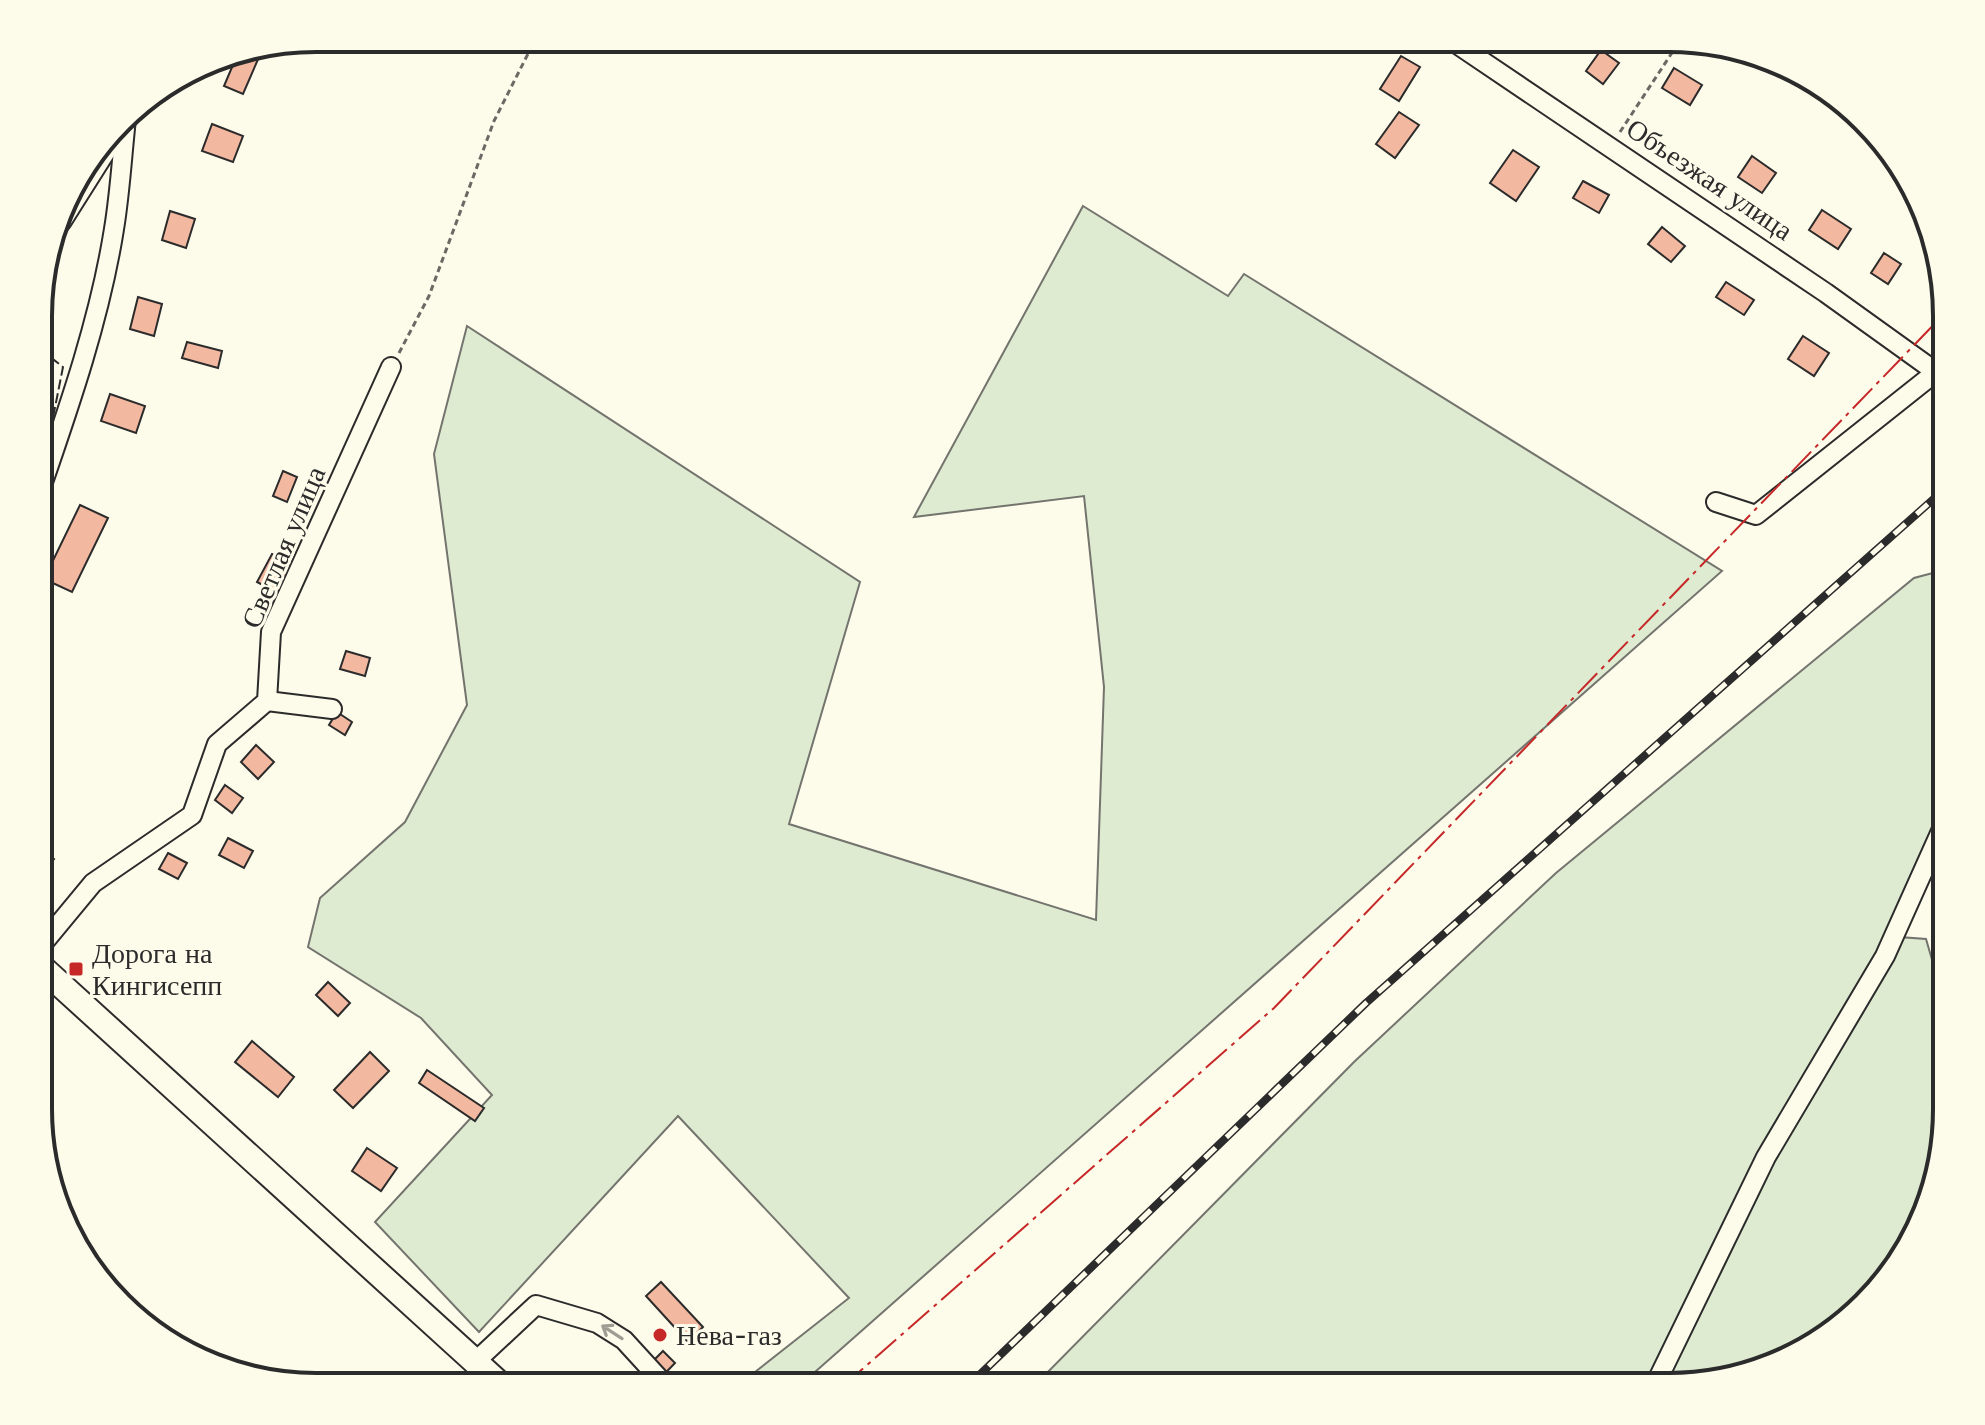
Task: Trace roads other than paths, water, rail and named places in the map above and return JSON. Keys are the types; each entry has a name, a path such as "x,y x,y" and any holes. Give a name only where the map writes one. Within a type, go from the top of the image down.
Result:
{"main road":[{"path":"53,978 488,1372"}],"street":[{"name":"Объезжая улица","path":"1471,53 1611,146 1932,369"},
{"path":"52,456 102,284 114,229 124,135"},
{"name":"Светлая улица","path":"267,701 271,632 391,367"},
{"name":"Объезжая улица","path":"1716,502 1756,515 1932,375"},
{"path":"53,932 93,883 192,815 217,744 267,701 332,709"},
{"path":"1661,1373 1766,1157 1885,956 1932,851"},
{"path":"476,1361 536,1305 597,1323 624,1340 654,1372"}],"railway":[{"path":"982,1372 1366,1003 1932,500"}],"place":[{"name":"Дорога на Кингисепп","path":"76,969"},
{"name":"Нева-газ","path":"660,1335"}]}
